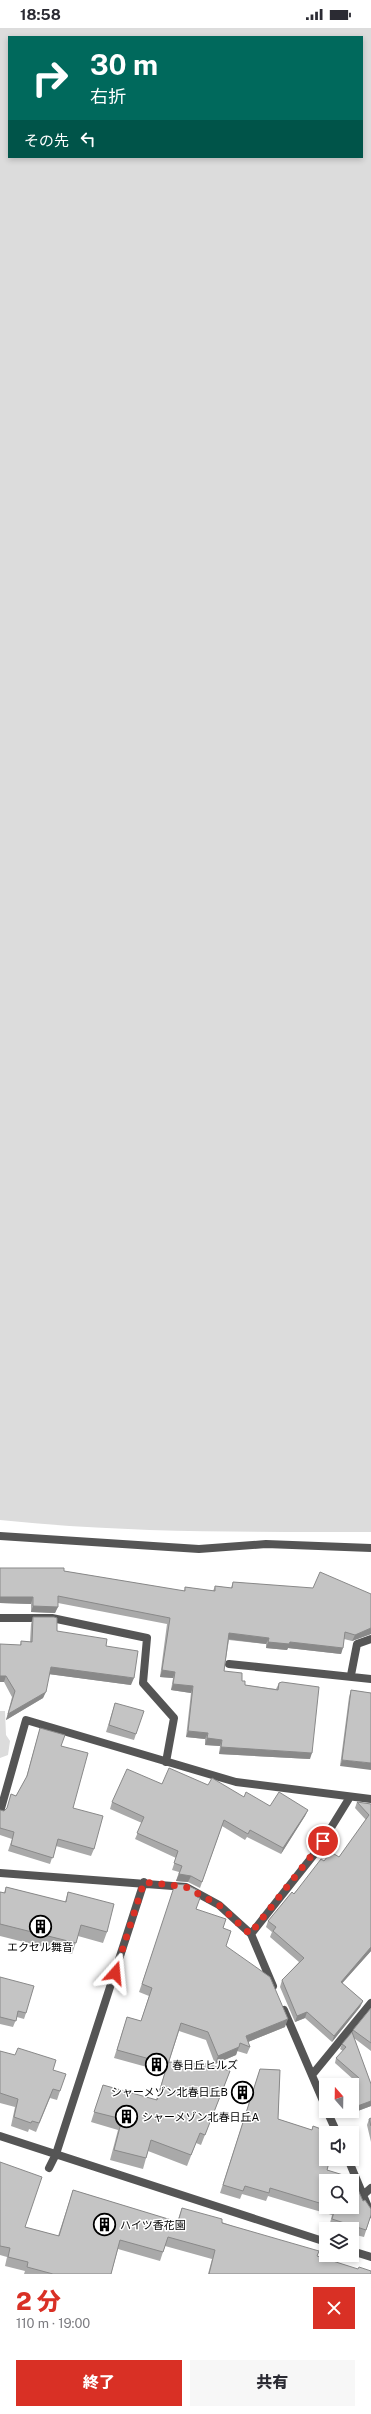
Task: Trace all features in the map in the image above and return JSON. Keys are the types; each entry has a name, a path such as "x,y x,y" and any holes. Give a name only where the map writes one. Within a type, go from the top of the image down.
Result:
{"street":[{"path":"0,1536 198,1549 266,1544 371,1548"},
{"path":"0,1618 52,1618 147,1638 143,1683 174,1718 166,1762"},
{"path":"351,1675 357,1644 371,1639"},
{"path":"229,1664 351,1675 371,1679"},
{"path":"0,1812 3,1786 26,1720 236,1782 371,1799"},
{"path":"250,1934 316,1852 350,1797"},
{"path":"0,1873 144,1882 186,1887 219,1905 250,1934 319,2091"},
{"path":"49,2168 56,2154 144,1882"},
{"path":"312,2075 371,2003"},
{"path":"0,2136 319,2240"},
{"path":"351,2166 371,2214"},
{"path":"363,2195 371,2188"},
{"path":"359,2253 371,2257"}],"shaded area":[{"path":"0,28 371,28 371,1532 139,1530 0,1520"},
{"path":"0,1711 5,1711 6,1735 10,1741 8,1755 0,1758"}],"building":[{"path":"0,1568 64,1568 64,1571 185,1591 185,1587 215,1591 215,1586 232,1588 233,1582 313,1588 320,1572 371,1594 371,1628 355,1635 345,1632 343,1648 290,1642 289,1644 268,1642 269,1638 229,1633 224,1671 242,1673 242,1681 245,1681 245,1685 278,1690 279,1683 282,1682 319,1687 312,1753 221,1747 222,1740 207,1738 208,1733 188,1731 193,1686 173,1684 175,1672 162,1670 170,1618 58,1596 58,1607 33,1606 33,1597 0,1597"},
{"path":"33,1617 54,1617 57,1618 57,1631 107,1639 106,1646 138,1651 134,1678 51,1667 46,1692 8,1714 15,1691 6,1676 0,1676 0,1644 21,1645 21,1641 32,1642"},
{"path":"351,1690 371,1693 371,1763 342,1760"},
{"path":"115,1703 144,1711 136,1734 109,1725"},
{"path":"40,1728 65,1735 61,1746 88,1753 73,1808 103,1816 94,1849 58,1839 53,1858 11,1845 14,1832 0,1828 0,1810 4,1811 7,1808 11,1794 16,1796 27,1776"},
{"path":"169,1768 208,1785 212,1778 244,1797 246,1792 270,1806 279,1792 308,1810 283,1848 250,1830 248,1834 224,1820 202,1882 191,1876 179,1874 182,1866 174,1863 178,1851 137,1833 144,1817 112,1802 127,1769 162,1784"},
{"path":"357,1802 371,1804 371,1947 341,1982 363,2001 334,2036 307,2012 297,2016 282,1980 304,1958 273,1931 276,1927 268,1921 292,1892 294,1894 321,1859 324,1861 331,1852 339,1857 369,1815"},
{"path":"175,1884 187,1885 199,1891 197,1897 200,1898 196,1909 226,1919 223,1928 231,1931 226,1946 270,1977 288,2019 246,2036 250,2047 240,2043 239,2047 218,2056 208,2032 181,2023 168,2064 117,2050 127,2017 141,2021 152,1988 142,1984"},
{"path":"6,1887 66,1902 68,1892 114,1904 107,1932 81,1925 76,1943 0,1924 0,1892 5,1893"},
{"path":"0,1977 34,1986 26,2013 18,2011 16,2021 0,2017"},
{"path":"371,2008 371,2043 353,2030"},
{"path":"352,2032 371,2084 371,2101 359,2105 359,2078 336,2058 346,2047 342,2044"},
{"path":"18,2048 56,2060 53,2070 66,2074 60,2091 53,2089 39,2123 32,2121 31,2123 14,2117 18,2099 0,2093 0,2051 15,2055"},
{"path":"168,2062 207,2064 230,2071 205,2135 200,2133 191,2155 151,2140 146,2158 114,2150 122,2119 94,2112 103,2085 157,2100"},
{"path":"260,2069 280,2070 278,2119 312,2130 313,2126 319,2128 319,2166 328,2166 327,2170 340,2174 319,2174 319,2203 270,2188 269,2193 245,2186 243,2191 223,2185"},
{"path":"0,2162 42,2177 25,2227 59,2236 73,2190 178,2222 182,2208 222,2219 222,2223 319,2251 317,2256 319,2257 319,2262 336,2262 358,2269 359,2267 371,2271 371,2274 209,2274 215,2250 168,2237 163,2252 120,2240 111,2274 53,2274 27,2267 28,2262 8,2257 10,2248 0,2246"},
{"path":"359,2192 363,2201 365,2200 371,2209 371,2215 366,2230 359,2228 359,2222 341,2222 332,2219 333,2214 359,2214"}],"place":[{"name":"エクセル舞音","path":"40,1927"},
{"name":"春日丘ヒルズ","path":"157,2065"},
{"name":"シャーメゾン北春日丘B","path":"243,2092"},
{"name":"シャーメゾン北春日丘A","path":"127,2117"},
{"name":"ハイツ香花園","path":"104,2225"}],"route":[{"path":"115,1973 144,1882 186,1887 219,1905 250,1934 316,1852 323,1841"}]}
